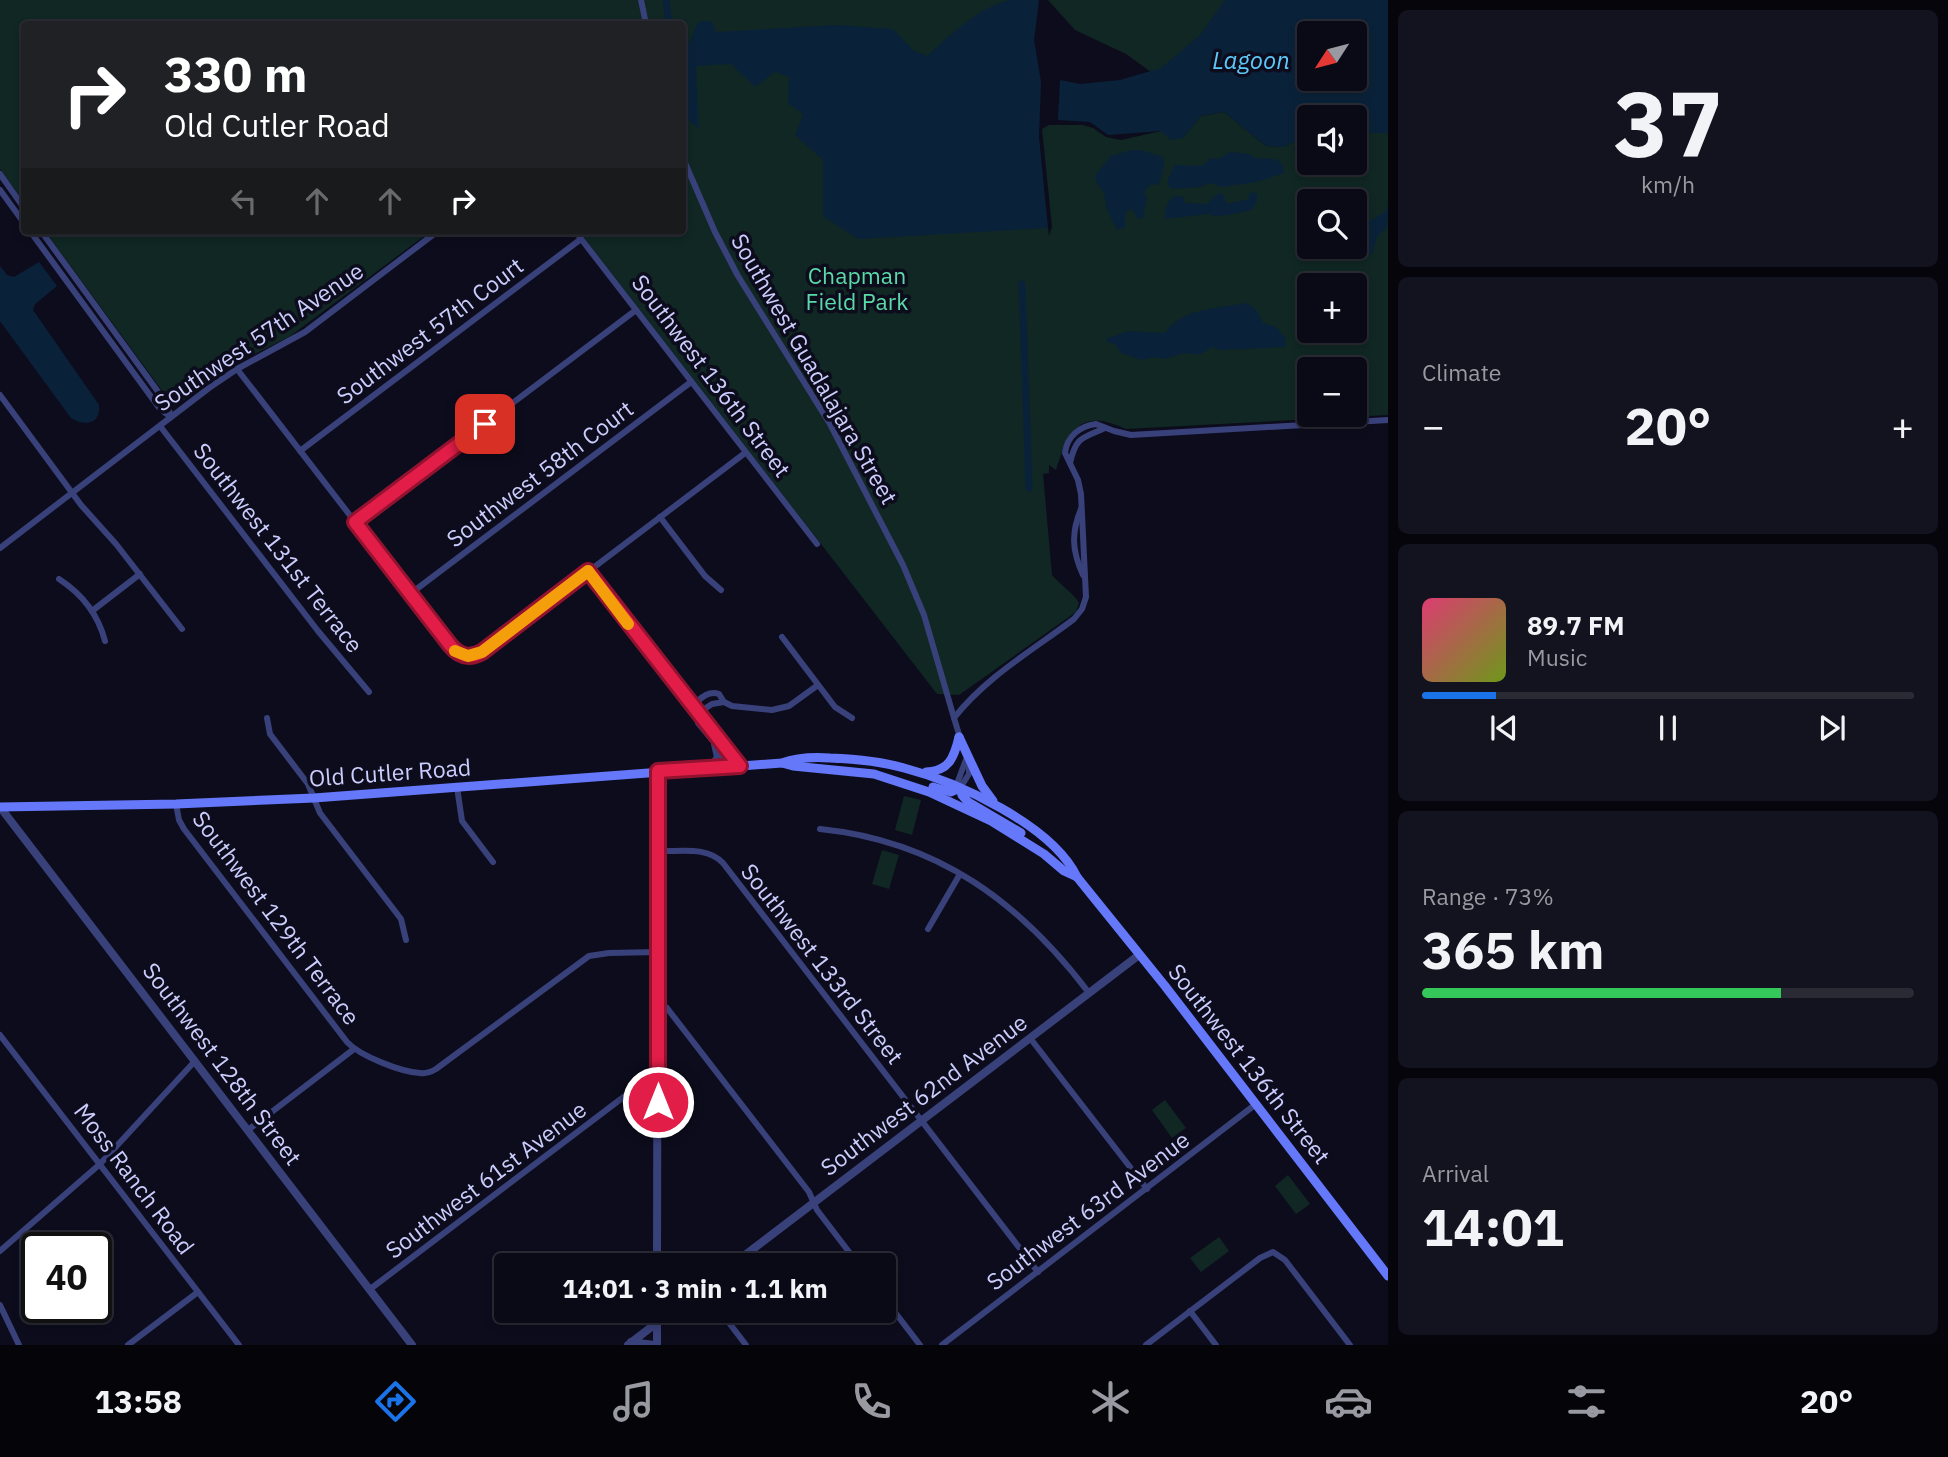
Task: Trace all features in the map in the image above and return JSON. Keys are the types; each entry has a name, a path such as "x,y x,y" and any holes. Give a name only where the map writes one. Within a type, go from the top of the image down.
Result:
{"main road":[{"path":"921,772 934,772 948,765 955,755 959,737"},
{"path":"959,737 982,786 994,803"},
{"name":"Old Cutler Road","path":"0,807 314,798 782,763 792,759 839,758 881,763 921,772 960,788"},
{"name":"Old Cutler Road","path":"782,763 874,774 953,802"},
{"path":"874,774 903,777 948,792 960,788 968,802 1013,827 1044,854"},
{"name":"Southwest 136th Street","path":"960,788 994,803 1031,828 1059,852 1388,1276"},
{"name":"Southwest 136th Street","path":"953,802 991,821 1077,877"}],"street":[{"path":"641,0 645,21"},
{"name":"Southwest Guadalajara Street","path":"686,165 727,257 830,424 903,565 924,615 967,757 958,781 960,788"},
{"path":"0,174 21,204"},
{"path":"0,190 21,219"},
{"path":"33,235 160,410 171,417"},
{"path":"44,235 167,404 171,417"},
{"name":"Southwest 57th Avenue","path":"0,548 237,369 300,336 433,235"},
{"name":"Southwest 136th Street","path":"578,235 817,544"},
{"name":"Southwest 57th Court","path":"300,451 581,239"},
{"path":"355,522 636,310"},
{"path":"237,369 452,649 464,656 482,652 745,453"},
{"name":"Southwest 58th Court","path":"410,594 691,382"},
{"path":"0,395 72,493 182,629"},
{"path":"954,718 979,689 1079,615 1086,600 1080,486 1065,449 1075,432 1090,424 1101,424 1105,428 1131,435 1388,420"},
{"name":"Southwest 131st Terrace","path":"160,426 318,631 369,692"},
{"path":"660,517 705,576 721,590"},
{"path":"588,571 740,766"},
{"path":"92,611 140,574"},
{"path":"59,579 76,591 92,611 102,628 105,641"},
{"path":"782,637 835,707 852,718"},
{"path":"692,706 713,692 732,706 776,709 789,706 818,685"},
{"path":"698,713 712,704 724,702"},
{"path":"698,713 698,723 721,751 726,767"},
{"path":"267,718 270,734 308,784 320,813 401,919 406,940"},
{"path":"709,768 716,757 713,743"},
{"path":"657,1253 658,771"},
{"path":"457,787 462,821 493,862"},
{"name":"Southwest 129th Terrace","path":"176,804 178,820 184,829 354,1049"},
{"name":"Southwest 128th Street","path":"0,807 412,1345"},
{"path":"820,829 888,843 960,874 996,897 1029,924 1056,951 1089,993"},
{"name":"Southwest 133rd Street","path":"659,851 705,852 719,859 1038,1272"},
{"path":"928,929 960,874"},
{"path":"248,1130 354,1049 415,1073 428,1073 442,1066 583,959 602,953 659,952"},
{"name":"Southwest 62nd Avenue","path":"748,1253 1139,955"},
{"path":"659,1002 676,1018 809,1192 813,1203 850,1253"},
{"name":"Moss Ranch Road","path":"0,1035 239,1345"},
{"path":"1030,1038 1147,1189"},
{"path":"0,1251 100,1164 195,1061"},
{"name":"Southwest 61st Avenue","path":"369,1290 642,1083 658,1075"},
{"name":"Southwest 63rd Avenue","path":"942,1345 1256,1104"},
{"path":"1146,1345 1260,1258 1275,1252 1350,1345"},
{"path":"128,1345 198,1292"},
{"path":"0,1304 19,1345"},
{"path":"1190,1311 1216,1345"},
{"path":"896,1314 920,1345"},
{"path":"629,1344 656,1323"},
{"path":"629,1344 655,1345 657,1323"},
{"path":"729,1323 746,1345"}],"green space":[{"name":"Chapman Field Park","path":"0,0 1034,0 1030,45 1038,228 1048,228 1049,236 1052,227 1042,129 1049,125 1083,125 1106,137 1121,140 1161,131 1183,138 1201,116 1224,112 1266,146 1283,147 1297,141 1297,175 1367,175 1367,133 1388,133 1388,415 1367,416 1367,357 1297,357 1297,420 1126,429 1097,421 1079,426 1066,443 1056,470 1049,465 1049,473 1043,474 1052,575 1079,603 1076,612 959,695 937,694 582,235 686,235 686,21 21,21 21,198 0,169"},
{"path":"1048,0 1236,0 1158,77 1126,54 1075,30"},
{"path":"48,235 426,235 289,337 234,364 174,407"},
{"path":"904,796 921,800 912,835 895,830"},
{"path":"882,850 899,855 889,889 872,884"},
{"path":"1165,1100 1186,1128 1172,1138 1152,1110"},
{"path":"1288,1175 1310,1204 1296,1214 1275,1186"},
{"path":"1219,1237 1229,1251 1201,1272 1190,1258"}],"water":[{"path":"1012,0 1039,0 1034,40 1041,82 1039,137 1048,228 858,239 823,216 823,160 795,135 803,114 788,103 789,77 775,72 755,87 731,64 696,66 699,129 688,119 686,38 689,44 698,22 712,21 716,32 837,25 893,29 913,50 927,56 978,14"},
{"name":"Lagoon","path":"1225,0 1388,0 1388,133 1367,133 1367,105 1297,105 1297,141 1283,147 1266,146 1224,112 1201,116 1183,138 1171,140 1161,131 1108,135 1090,122 1058,120 1060,80 1080,84 1120,80 1161,68 1200,35"},
{"path":"1142,150 1163,157 1164,166 1159,185 1151,184 1144,192 1147,197 1143,218 1138,219 1129,209 1125,214 1125,228 1117,230 1106,207 1104,193 1096,181 1096,174 1111,156"},
{"path":"1230,152 1278,161 1284,173 1257,182 1221,187 1212,183 1172,189 1168,184 1175,165 1202,166 1211,158 1219,159"},
{"path":"1254,192 1257,202 1251,210 1228,215 1208,214 1165,219 1167,205 1174,197 1183,197 1185,203 1207,204 1218,193 1223,195 1227,204 1248,199 1250,193"},
{"path":"1388,205 1387,227 1377,237 1372,254 1367,254 1367,228 1370,221 1385,212"},
{"path":"39,262 57,286 35,304 33,310 99,405 97,416 91,422 71,418 0,321 0,266 7,275 14,277"},
{"path":"1247,303 1257,311 1263,323 1276,327 1285,337 1286,347 1221,350 1212,347 1199,355 1184,353 1165,359 1154,357 1142,360 1121,353 1115,344 1106,342 1108,338 1129,331 1165,333 1181,318 1191,314"}],"waterway":[{"path":"666,0 669,21"},
{"path":"1022,284 1029,488"}],"slow traffic":[{"path":"455,651 468,656 482,652 588,571 628,624"}],"route":[{"path":"485,424 355,522 452,649 464,656 482,652 588,571 740,766 658,771 658,1102"}]}
